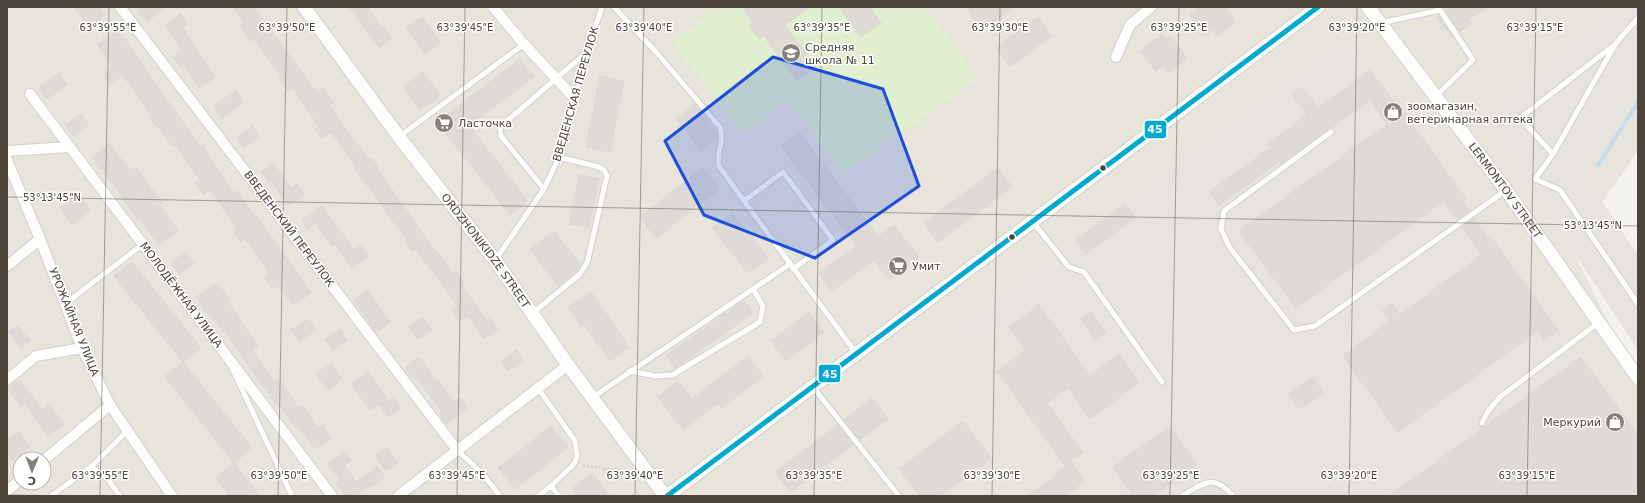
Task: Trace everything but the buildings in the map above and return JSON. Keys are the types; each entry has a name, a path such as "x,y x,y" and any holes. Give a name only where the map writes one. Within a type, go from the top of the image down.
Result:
{"street":[{"name":"ВВЕДЕНСКИЙ ПЕРЕУЛОК","path":"120,7 457,450"},
{"name":"ORDZHONIKIDZE STREET","path":"304,7 399,136 495,260 568,365 666,496"},
{"path":"493,7 524,44 575,99"},
{"path":"1116,57 1130,24 1151,7"},
{"path":"666,496 1318,7"},
{"name":"LERMONTOV STREET","path":"1368,7 1506,190 1638,378"},
{"name":"МОЛОДЁЖНАЯ УЛИЦА","path":"30,94 332,496"},
{"path":"7,151 70,148"},
{"name":"УРОЖАЙНАЯ УЛИЦА","path":"7,160 40,239 82,348 110,405 172,496"},
{"path":"7,266 40,239"},
{"path":"7,380 36,356 82,348"},
{"path":"398,496 568,365"},
{"path":"52,453 110,405"}],"lane":[{"name":"ВВЕДЕНСКАЯ ПЕРЕУЛОК","path":"495,260 544,189 559,157 587,52 602,7"},
{"path":"614,7 656,52 720,126 722,133 718,159 720,166 793,269 856,354"},
{"path":"1380,23 1440,10 1474,60 1435,96"},
{"path":"1638,18 1616,44 1553,154 1535,179 1560,190 1638,304"},
{"path":"399,136 524,44"},
{"path":"1553,154 1520,118 1616,44"},
{"path":"544,189 504,141 501,136 500,127 587,52"},
{"path":"1331,132 1224,211 1221,229 1230,248 1294,330 1315,326 1506,190"},
{"path":"533,313 580,274 586,263 607,176 604,170 599,167 559,157"},
{"path":"744,201 783,172 806,202 833,240 793,269"},
{"path":"1033,221 1069,267 1084,272 1162,382"},
{"path":"65,304 143,244"},
{"path":"592,397 790,264"},
{"path":"630,371 655,376 672,375 760,322 763,306 753,289"},
{"path":"1482,423 1488,411 1500,397 1599,322"},
{"path":"226,355 292,496"},
{"path":"812,387 899,496"},
{"path":"538,388 575,441 577,455 575,463 538,496"},
{"path":"51,496 92,467 127,431"},
{"path":"457,450 482,473 500,496"},
{"path":"92,467 107,478 120,496"},
{"path":"1182,496 1201,484 1212,482 1220,483 1233,496"},
{"path":"551,486 559,496"}],"path":[{"path":"575,463 624,471"}],"highlighted area":[{"path":"773,57 883,89 919,186 815,258 704,215 665,141"}],"shaded area":[{"path":"7,7 1638,7 1638,151 1571,247 1638,382 1638,496 7,496"},
{"path":"1615,7 1638,7 1638,78 1582,170 1638,256 1638,350 1485,117"},
{"path":"1345,37 1397,103 1638,435 1638,496 1120,496 1000,327 975,345 961,326"}],"green space":[{"path":"702,7 926,7 978,79 844,173 787,101 742,134 705,83 672,44 708,15"}],"waterway":[{"path":"1598,165 1638,102"}],"transit line":[{"name":"45","path":"667,496 1318,7"}],"place":[{"name":"Средняя школа № 11","path":"791,53"},
{"name":"зоомагазин, ветеринарная аптека","path":"1393,112"},
{"name":"Ласточка","path":"444,123"},
{"name":"Умит","path":"898,266"},
{"name":"Меркурий","path":"1615,422"}]}
